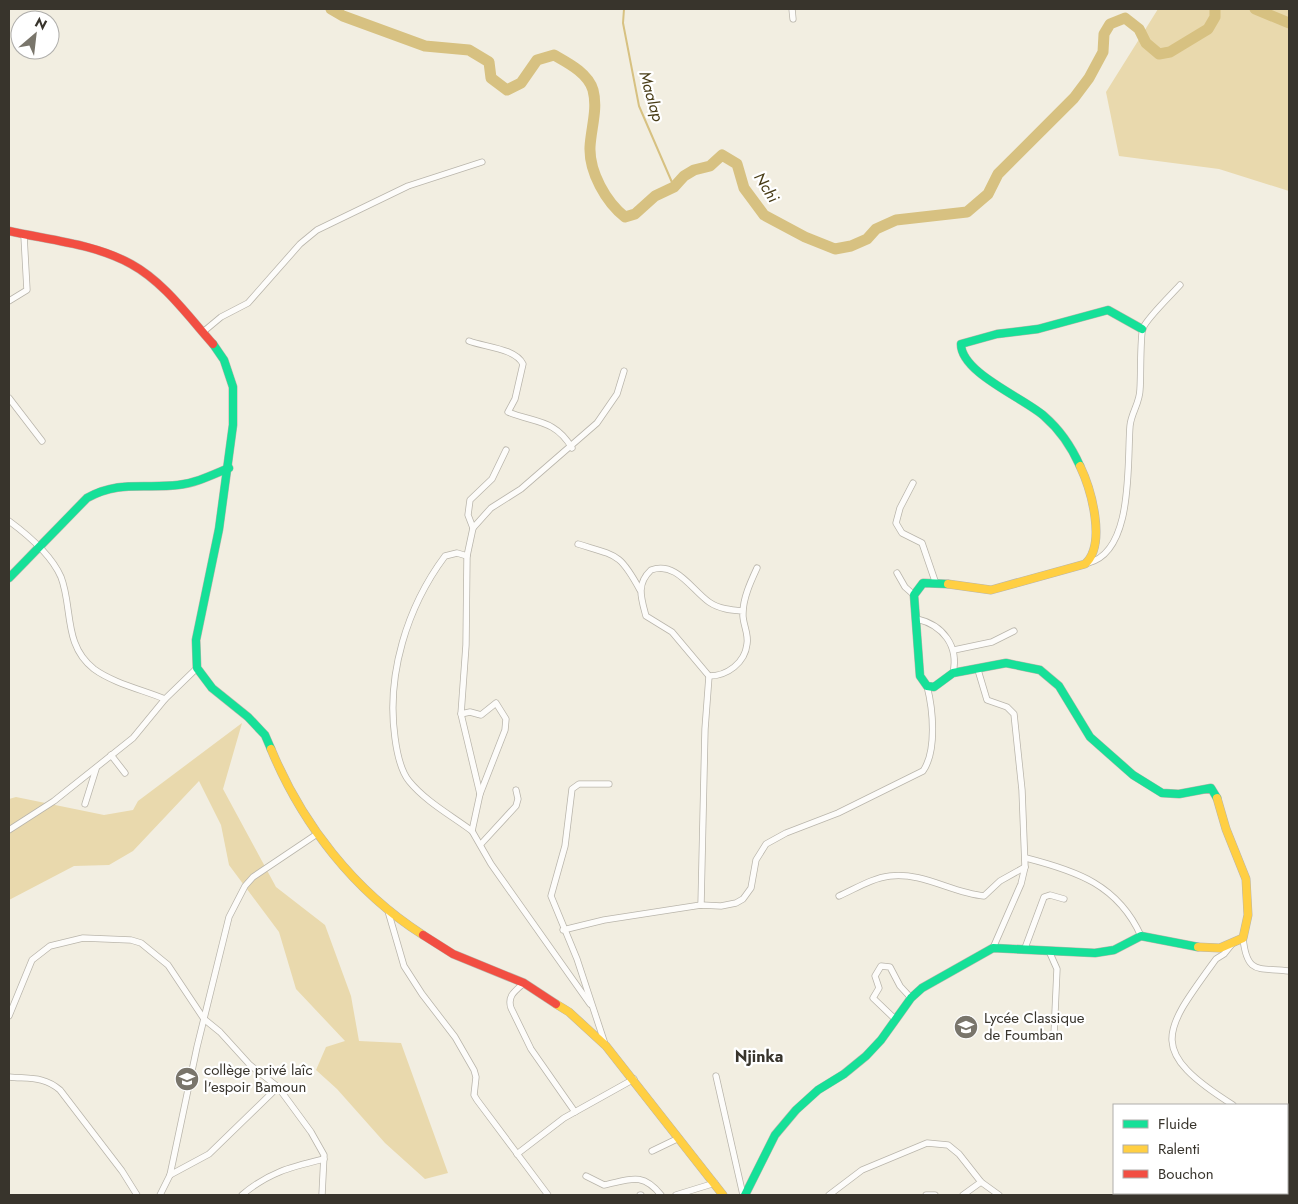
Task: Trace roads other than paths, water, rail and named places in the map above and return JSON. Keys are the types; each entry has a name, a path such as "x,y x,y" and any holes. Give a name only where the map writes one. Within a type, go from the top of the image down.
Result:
{"street":[{"path":"792,9 793,19"},
{"path":"203,332 221,317 248,303 300,244 317,230 408,186 482,162"},
{"path":"9,231 119,257 159,284 203,332 224,360 233,387 233,425 229,468 210,576 196,640 197,668 212,688 248,717 265,735 286,785 317,834 343,866 388,911 453,954 524,983 559,1004 606,1046 634,1079 723,1195"},
{"path":"9,301 27,290 24,236"},
{"path":"914,595 923,583 935,581 991,590 1088,563 1107,553 1114,543 1118,530 1129,477 1130,424 1140,394 1142,328 1180,285"},
{"path":"1088,563 1093,547 1095,512 1090,487 1079,464 1045,417 980,372 962,354 961,344 997,334 1038,329 1108,310 1142,328"},
{"path":"469,341 506,352 521,360 523,364 515,399 508,412 554,427 565,437 572,448"},
{"path":"480,794 461,714 466,645 467,556 474,528 491,508 521,489 572,448 607,412 617,394 624,371"},
{"path":"9,398 42,442"},
{"path":"474,528 468,515 467,507 470,500 492,480 506,450"},
{"path":"9,578 88,498 103,489 134,484 178,485 229,468"},
{"path":"913,483 900,508 896,523 902,533 922,543 935,581"},
{"path":"9,521 39,547 62,579 71,634 76,645 94,669 165,699"},
{"path":"578,544 620,558 627,566 640,590 646,616 672,632 709,676 704,730 701,905"},
{"path":"467,556 457,553 445,556 424,588 398,659 392,716 397,752 409,781 422,794 472,830 491,864 590,1004"},
{"path":"640,590 645,575 651,570 666,568 681,577 716,606 742,611"},
{"path":"709,676 728,673 740,660 747,644 742,611 757,568"},
{"path":"563,930 604,920 701,905 729,905 743,899 751,888 756,860 766,844 786,833 838,813 923,771 931,753 932,711 927,686 920,676 914,595 905,587 897,573"},
{"path":"917,619 932,622 938,627 954,650 953,673"},
{"path":"954,650 992,642 1014,631"},
{"path":"927,686 934,686 953,673 978,670 1006,663 1040,670 1059,686 1090,737 1133,775 1162,793 1179,794 1211,788 1216,792 1226,829 1246,879 1248,915 1242,938 1249,964 1254,968 1289,971"},
{"path":"9,830 36,814 111,755 140,730 165,699 197,668"},
{"path":"978,670 988,700 1007,707 1014,714 1026,858 1021,884 992,948"},
{"path":"461,714 470,712 481,715 496,704 506,719 505,730 480,794 472,830"},
{"path":"111,755 125,773"},
{"path":"85,804 93,775 98,765"},
{"path":"606,1046 590,1004 577,959 563,930 552,890 565,846 572,789 579,784 609,784"},
{"path":"481,844 516,806 518,799 516,790"},
{"path":"160,1195 170,1174 204,1018 229,917 246,886 260,871 317,834"},
{"path":"1026,858 1067,869 1096,883 1133,918 1141,936"},
{"path":"839,896 879,879 899,876 935,882 984,896 1000,881 1025,867"},
{"path":"1025,948 1044,896 1050,895 1064,899"},
{"path":"388,911 404,966 470,1062 476,1077 474,1086 477,1100 548,1195"},
{"path":"744,1195 767,1149 784,1123 818,1090 844,1074 866,1056 911,998 928,983 992,948 1025,948 1088,953 1114,950 1141,936 1161,938 1204,948 1220,948 1242,938"},
{"path":"9,1016 32,960 50,946 83,938 131,940 150,949 168,965 204,1018 220,1032 250,1065 278,1087 317,1141 323,1150 324,1159 322,1195"},
{"path":"1232,944 1224,954 1216,959 1178,1012 1172,1026 1171,1041 1175,1056 1186,1068 1232,1104"},
{"path":"1049,951 1058,969 1054,1035"},
{"path":"895,1019 873,998 879,988 875,976 881,966 890,966 900,986 911,998"},
{"path":"524,983 511,996 509,1001 511,1008 531,1049 575,1112"},
{"path":"716,1076 744,1195"},
{"path":"9,1077 38,1078 50,1082 60,1090 122,1171 137,1195"},
{"path":"517,1154 554,1124 634,1079"},
{"path":"170,1174 209,1154 278,1087"},
{"path":"652,1151 679,1138"},
{"path":"829,1195 862,1170 923,1143 948,1145 959,1154 981,1182 999,1195"},
{"path":"242,1195 278,1171 324,1159"},
{"path":"586,1176 604,1185 623,1179 636,1179 652,1186 661,1195"},
{"path":"962,1195 981,1182"},
{"path":"676,1195 715,1183"},
{"path":"926,1195 935,1195"}],"waterway":[{"name":"Nchi","path":"331,9 343,16 425,46 469,50 489,62 491,78 507,90 521,83 537,60 554,55 577,69 587,78 593,90 595,111 590,147 592,166 605,195 625,217 635,214 655,196 674,187 684,176 694,170 710,166 722,155 737,164 744,188 764,215 805,237 835,249 851,246 867,239 876,229 896,220 967,212 988,194 998,174 1074,98 1089,78 1103,52 1104,34 1110,24 1125,18 1139,29 1146,43 1159,54 1170,52 1208,29 1215,17 1215,9"},
{"name":"Maalap","path":"624,9 623,23 639,106 674,187"},
{"name":"Nchi","path":"1255,9 1289,23"}],"place":[{"name":"Lycée Classique de Foumban","path":"966,1027"},
{"name":"collège privé laîc l'espoir Bamoun","path":"187,1079"}],"district":[{"name":"Njinka","path":"759,1056"}]}
